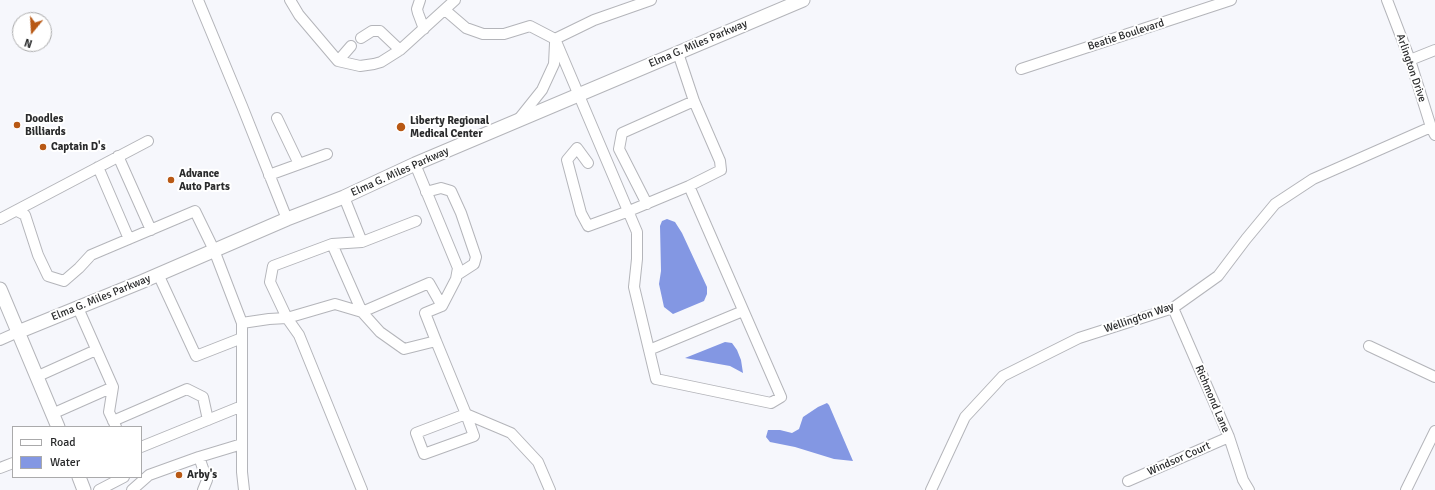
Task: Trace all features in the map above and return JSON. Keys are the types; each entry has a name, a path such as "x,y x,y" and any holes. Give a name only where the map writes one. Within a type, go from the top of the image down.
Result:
{"main road":[{"name":"Elma G. Miles Parkway","path":"18,332 287,219 344,197 415,164 578,94 803,0"},
{"path":"0,289 58,426"},
{"path":"79,478 84,490"}],"street":[{"path":"198,0 287,219"},
{"path":"290,0 299,15 338,61 352,65 368,66 381,62 400,50 455,0"},
{"path":"420,0 418,13 424,29"},
{"path":"555,39 594,20 651,0"},
{"name":"Beatie Boulevard","path":"1021,70 1231,0"},
{"name":"Arlington Drive","path":"1387,0 1410,60 1433,131"},
{"path":"445,10 466,28 483,34 504,34 530,26 555,39 637,232 638,259 634,287 656,379 771,403 781,397 689,186"},
{"path":"361,38 372,31 380,31 400,50"},
{"path":"518,120 542,90 554,64 555,39"},
{"path":"338,61 351,46"},
{"path":"1410,60 1435,50"},
{"path":"588,163 576,148 566,160 581,213 588,226 647,204 721,170 720,161 694,101 678,53"},
{"path":"647,204 619,149 622,133 694,101"},
{"path":"277,118 299,164"},
{"name":"Wellington Way","path":"931,490 965,418 1003,376 1079,338 1173,308 1218,276 1275,204 1313,178 1433,131"},
{"path":"0,219 148,141"},
{"path":"270,175 327,154"},
{"path":"118,156 151,230"},
{"path":"415,164 458,268 456,279 442,306 425,313 466,414 474,436 424,454 416,433 466,414 511,433 538,462 550,490"},
{"path":"98,167 129,239"},
{"path":"426,192 441,188 451,191 461,213 476,257 474,264 457,275"},
{"path":"344,197 362,242"},
{"path":"16,211 25,215 38,256 48,276 64,281 91,255 195,210 214,250 242,323 242,444 244,490"},
{"path":"362,490 299,335 287,318 270,282 273,266 332,244 362,242 416,221"},
{"path":"332,244 362,312 380,332 404,349 436,341"},
{"path":"158,274 196,356 242,338"},
{"path":"242,323 287,318 335,304 362,312 429,283 442,306"},
{"path":"78,308 113,388 109,412 115,424 187,389 203,397 208,420"},
{"name":"Richmond Lane","path":"1173,308 1229,437 1243,480 1249,490"},
{"path":"649,350 743,311"},
{"path":"0,340 18,332"},
{"path":"1369,346 1435,377"},
{"path":"36,377 96,350"},
{"path":"52,414 113,388"},
{"path":"142,447 242,406"},
{"path":"1406,490 1435,431"},
{"name":"Windsor Court","path":"1128,481 1229,437"},
{"path":"145,473 242,444"},
{"path":"199,456 207,480 203,490"},
{"path":"0,468 12,463"},
{"path":"99,490 122,478"},
{"path":"125,478 132,490 141,478"}],"water":[{"path":"667,219 675,222 682,233 707,287 707,294 704,301 673,314 664,307 659,284 661,271 660,226 662,221"},
{"path":"725,342 732,343 737,350 741,360 743,373 730,366 685,358"},
{"path":"827,403 853,461 834,459 795,447 770,442 766,437 768,430 780,430 792,433 799,429 803,417"}],"place":[{"name":"Doodles Billiards","path":"17,125"},
{"name":"Liberty Regional Medical Center","path":"401,127"},
{"name":"Captain D's","path":"43,147"},
{"name":"Advance Auto Parts","path":"171,180"},
{"name":"Arby's","path":"179,475"}]}
